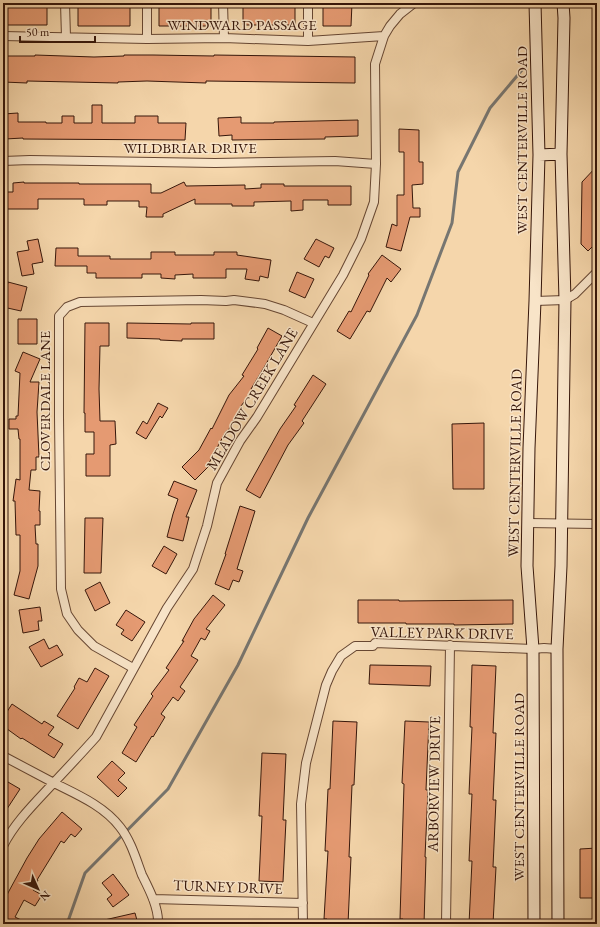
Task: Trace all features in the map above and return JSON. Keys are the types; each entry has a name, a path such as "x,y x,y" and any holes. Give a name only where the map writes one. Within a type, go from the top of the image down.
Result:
{"main road":[{"name":"WEST CENTERVILLE ROAD","path":"534,924 533,649 528,566 528,523 529,448 539,155 536,3"},
{"path":"558,924 557,649 561,566 565,300 561,154 563,3"},
{"path":"539,155 561,154"}],"street":[{"path":"65,3 66,37"},
{"path":"147,3 147,39"},
{"path":"223,3 224,38"},
{"path":"308,3 308,41"},
{"name":"MEADOW CREEK LANE","path":"3,846 27,811 96,737 133,668 193,569 207,526 217,483 240,441 257,417 343,275 361,239 374,202 376,164 375,64 384,36 390,26 400,14 414,3"},
{"name":"WINDWARD PASSAGE","path":"3,36 147,39 224,38 308,41 384,36"},
{"name":"WILDBRIAR DRIVE","path":"3,161 30,160 215,163 334,162 376,164"},
{"path":"535,301 565,300 575,294 597,272"},
{"name":"CLOVERDALE LANE","path":"133,668 94,646 78,630 67,614 61,589 59,316 67,306 80,302 234,300 265,304 284,310 313,323"},
{"path":"528,523 597,524"},
{"name":"VALLEY PARK DRIVE","path":"303,924 301,804 306,763 326,685 341,656 356,646 373,646 375,643 557,649"},
{"name":"ARBORVIEW DRIVE","path":"446,924 450,645"},
{"path":"3,756 86,799 110,816 121,828 130,843 152,899 158,924"},
{"name":"TURNEY DRIVE","path":"152,899 303,903"}],"building":[{"path":"3,3 47,3 47,25 3,25"},
{"path":"78,3 130,3 130,26 78,26"},
{"path":"159,3 211,3 211,26 159,26"},
{"path":"243,3 295,3 295,25 243,25"},
{"path":"323,3 352,3 351,26 323,26"},
{"path":"35,55 94,57 124,55 214,55 355,57 355,83 206,81 206,83 147,81 118,83 27,81 27,83 3,82 4,56"},
{"path":"92,105 102,105 102,123 135,123 135,116 158,116 158,123 186,123 185,140 5,139 3,134 3,114 18,113 18,122 62,123 62,116 74,116 74,123 92,123"},
{"path":"241,117 241,123 358,120 358,136 325,137 325,139 232,140 232,135 219,136 218,118"},
{"path":"399,129 419,130 419,162 423,162 423,184 412,185 413,208 420,208 420,217 410,217 401,251 386,247 392,224 397,226 397,195 404,195 404,152 399,152"},
{"path":"597,166 597,242 588,251 581,244 582,182"},
{"path":"184,182 186,186 245,185 245,189 261,188 261,184 284,184 284,186 351,186 351,205 328,205 328,200 303,200 303,210 291,211 291,201 254,202 254,206 232,206 232,204 195,204 195,199 163,214 163,217 146,217 147,207 139,207 139,201 107,201 107,205 84,205 84,199 38,199 38,209 3,209 3,192 13,192 13,183 151,184 151,193 161,193"},
{"path":"38,239 43,262 32,264 34,274 22,276 17,252 29,250 27,241"},
{"path":"316,239 334,248 329,258 325,256 319,267 304,259"},
{"path":"56,248 78,248 78,256 110,256 110,259 151,259 151,252 175,252 175,255 214,255 214,252 237,252 237,255 271,260 268,278 260,276 259,281 245,279 247,269 226,269 226,278 193,278 193,274 175,275 175,279 161,278 161,274 142,274 142,278 96,278 96,273 87,273 87,266 55,266"},
{"path":"382,255 401,269 391,282 387,278 370,312 367,311 350,339 337,331 349,311 351,312 369,275 368,274"},
{"path":"297,272 314,279 305,298 289,291"},
{"path":"8,282 27,287 21,311 3,307"},
{"path":"18,319 37,319 37,344 18,344"},
{"path":"85,323 109,323 109,346 100,346 99,389 100,421 115,421 116,444 110,445 110,476 86,476 86,454 94,454 94,432 85,432"},
{"path":"127,323 214,323 214,339 182,339 182,341 127,338"},
{"path":"268,328 282,336 251,389 253,390 241,406 228,431 226,431 208,465 209,466 195,480 182,467 199,450 211,428 212,429 229,395 244,376 242,375 258,349 257,348"},
{"path":"23,352 40,359 30,382 39,382 37,412 39,457 36,457 36,470 31,470 29,490 40,491 40,525 35,525 36,544 38,544 38,566 29,599 14,595 20,571 20,535 16,535 15,501 13,501 16,479 20,480 20,439 18,429 9,429 9,419 16,419 16,416 18,416 20,373 15,371"},
{"path":"313,375 326,384 302,421 304,423 288,445 260,498 246,490 280,429 296,406 294,405"},
{"path":"158,403 168,408 162,418 160,416 146,439 136,433 143,421 147,424"},
{"path":"484,423 484,489 453,489 452,424"},
{"path":"174,481 197,490 186,517 189,517 183,541 167,537 178,499 168,495"},
{"path":"240,506 255,511 237,569 243,571 239,582 233,580 229,590 215,584 226,554"},
{"path":"85,518 103,518 101,573 84,573"},
{"path":"164,546 177,554 166,574 152,566"},
{"path":"100,582 110,603 95,611 85,590"},
{"path":"213,595 225,605 206,629 210,631 205,640 201,638 191,656 198,660 180,687 185,691 178,701 173,697 161,714 165,717 136,762 122,753 137,727 134,725 153,696 151,694 169,670 166,668 184,641 182,641 194,619"},
{"path":"358,600 513,600 513,624 454,625 358,623"},
{"path":"40,607 42,621 38,621 39,630 23,633 19,610"},
{"path":"126,610 145,622 132,641 121,634 124,630 116,625"},
{"path":"44,639 49,649 57,645 63,655 41,667 29,647"},
{"path":"370,665 431,666 430,686 369,684"},
{"path":"472,665 496,666 493,733 496,733 493,800 496,800 493,867 496,867 493,924 469,924 472,861 469,861 472,794 469,794 472,727 470,727"},
{"path":"95,668 109,676 78,729 57,716 75,688 74,687 79,678 87,682"},
{"path":"12,704 42,724 44,721 54,727 48,735 63,744 54,758 22,738 21,739 3,726 3,718"},
{"path":"333,721 357,722 354,785 352,785 348,924 327,924 327,919 324,919 328,851 325,851"},
{"path":"405,721 429,722 426,790 428,790 424,924 403,924 403,919 400,919 404,784 402,783"},
{"path":"262,753 286,754 283,820 286,820 283,882 259,881 262,816 259,816"},
{"path":"112,761 125,773 118,780 127,788 118,797 97,777"},
{"path":"8,782 20,789 3,815 3,789"},
{"path":"62,812 82,829 75,837 71,834 64,843 61,841 37,880 33,890 42,895 35,906 24,900 15,917 29,924 8,924 3,922 3,903 9,891 39,839"},
{"path":"597,848 597,898 580,898 580,849"},
{"path":"113,874 129,895 113,907 107,899 112,895 102,883"},
{"path":"135,913 138,924 101,924 100,921"}],"waterway":[{"path":"67,924 85,873 168,789 238,665 308,518 417,315 452,223 458,172 490,108 522,70"}]}
